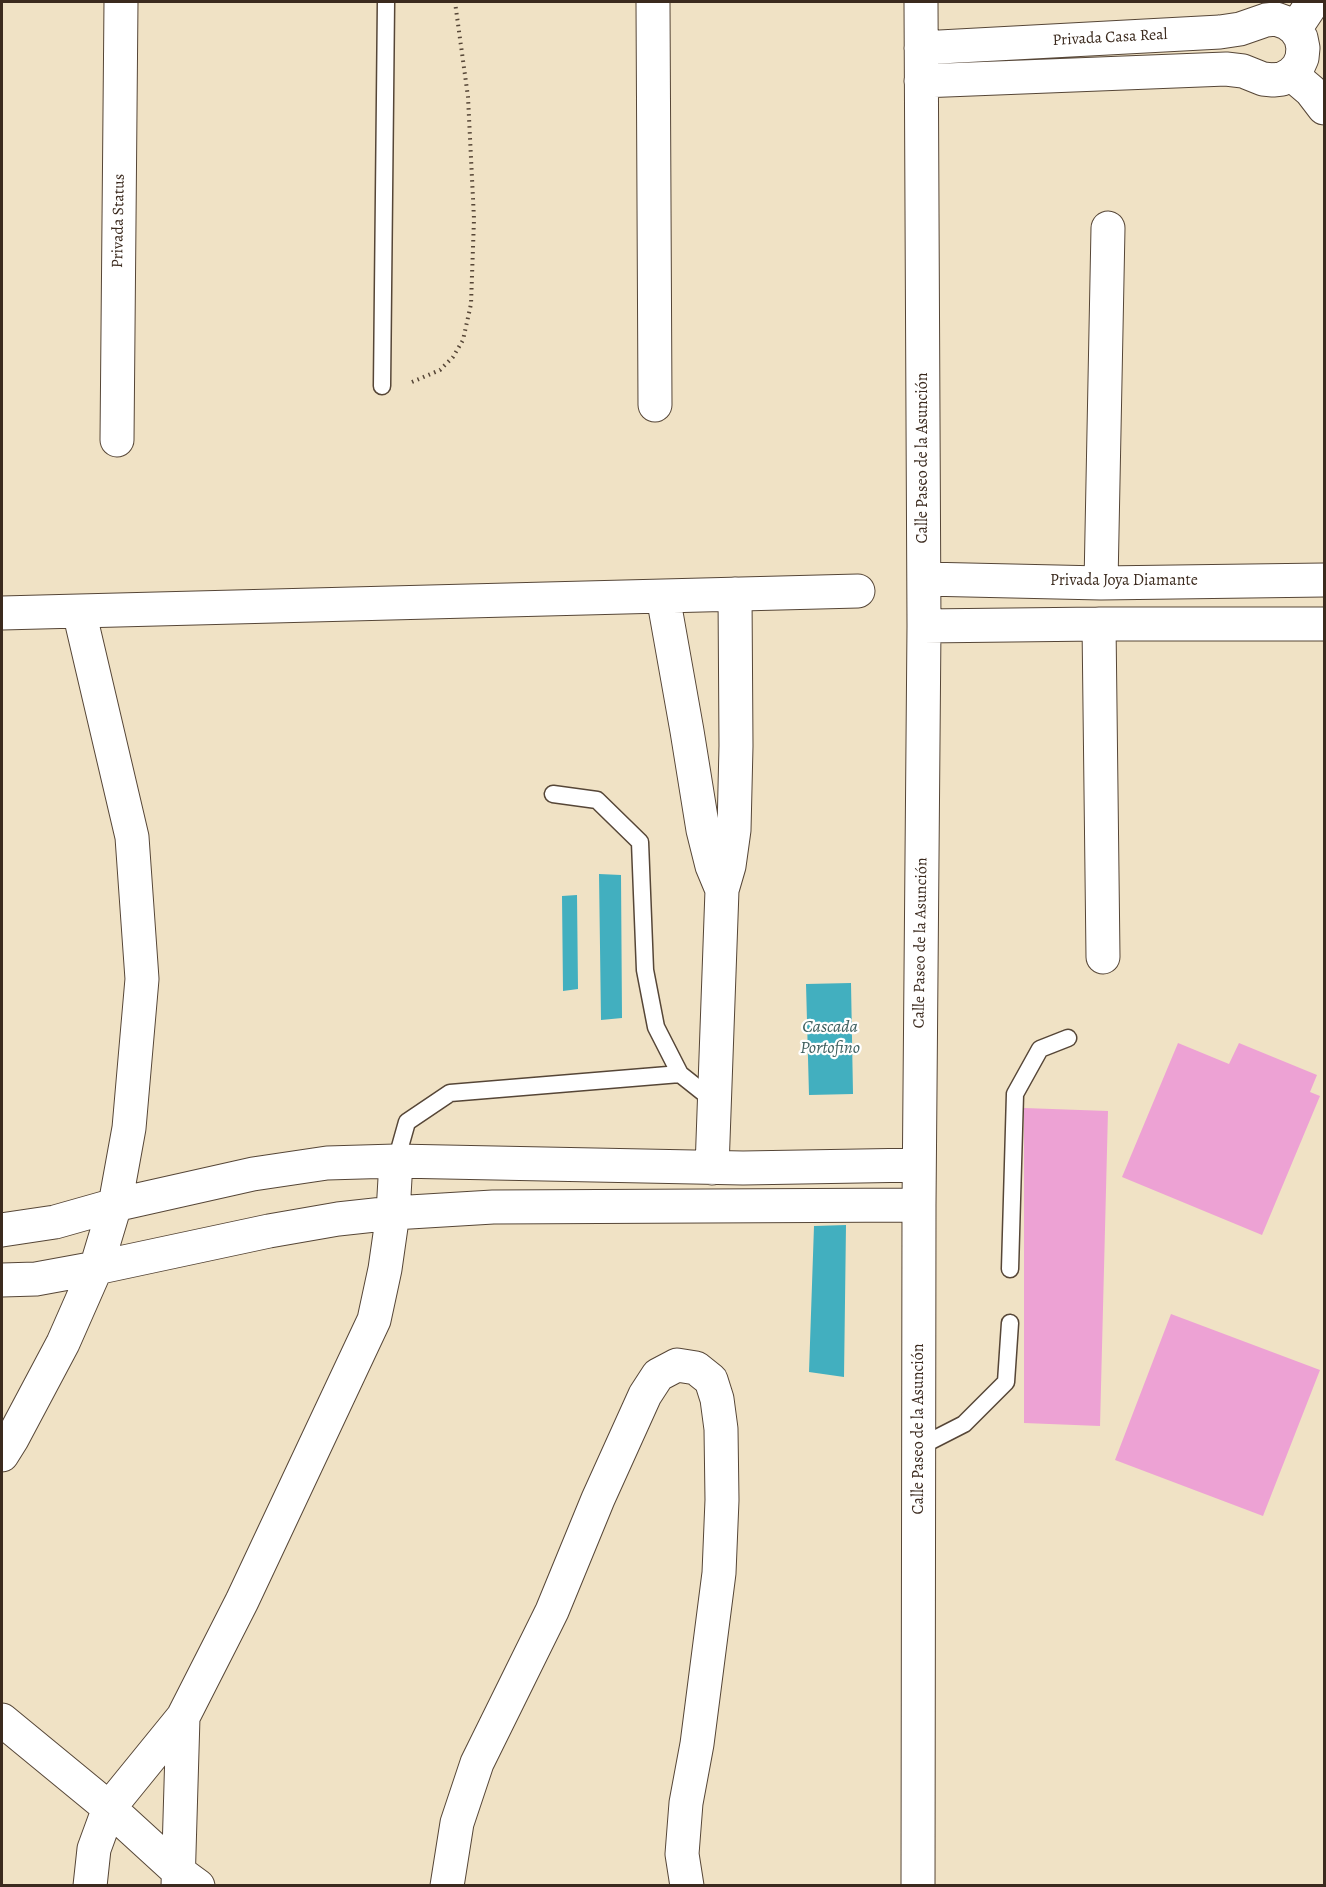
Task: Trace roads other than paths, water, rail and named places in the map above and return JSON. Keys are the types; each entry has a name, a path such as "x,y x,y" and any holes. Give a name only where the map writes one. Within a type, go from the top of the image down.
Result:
{"street":[{"name":"Privada Status","path":"117,440 121,2"},
{"path":"653,2 654,405"},
{"name":"Calle Paseo de la Asunción","path":"918,1886 919,1165 924,626 921,2"},
{"path":"921,81 1226,69 1243,70 1263,79 1282,79 1298,67 1302,58 1301,38 1295,29 1313,2"},
{"name":"Privada Casa Real","path":"921,48 1220,32 1240,29 1266,20 1287,23 1295,29"},
{"path":"1291,74 1311,91 1324,108"},
{"path":"1101,582 1108,228"},
{"name":"Privada Joya Diamante","path":"924,579 1101,582 1324,580"},
{"path":"2,613 858,591"},
{"path":"712,1168 722,890 729,866 734,830 735,594"},
{"path":"663,596 703,830 712,866 722,890"},
{"path":"2,1455 63,1343 96,1268 115,1205 129,1128 142,979 132,837 79,611"},
{"path":"1099,624 1103,957"},
{"path":"924,626 1324,624"},
{"path":"90,1886 94,1849 109,1808 183,1717 242,1601 374,1320 385,1269 393,1212 396,1161"},
{"path":"2,1230 55,1222 115,1205 254,1173 327,1163 396,1161 712,1168 919,1165"},
{"path":"660,1167 660,1207"},
{"path":"2,1281 36,1279 269,1231 393,1212 493,1207 919,1205"},
{"path":"447,1886 457,1823 477,1763 552,1611 598,1499 645,1395 658,1375 677,1365 696,1368 711,1380 717,1399 721,1429 722,1500 719,1574 697,1744 686,1803 682,1854 687,1886"},
{"path":"183,1717 185,1881"},
{"path":"2,1720 109,1808 185,1881"}],"lane":[{"path":"382,386 386,2"},
{"path":"552,794 597,800 640,842 645,970 656,1027 680,1074 714,1101"},
{"path":"1010,1269 1015,1094 1040,1049 1068,1038"},
{"path":"396,1161 407,1122 450,1093 680,1074"},
{"path":"919,1447 964,1424 1006,1382 1010,1323"}],"water":[{"path":"599,874 621,875 622,1018 601,1020"},
{"path":"577,895 578,989 563,991 562,896"},
{"name":"Cascada Portofino","path":"851,983 853,1094 809,1095 806,984"},
{"path":"846,1225 844,1377 809,1372 814,1226"}]}
